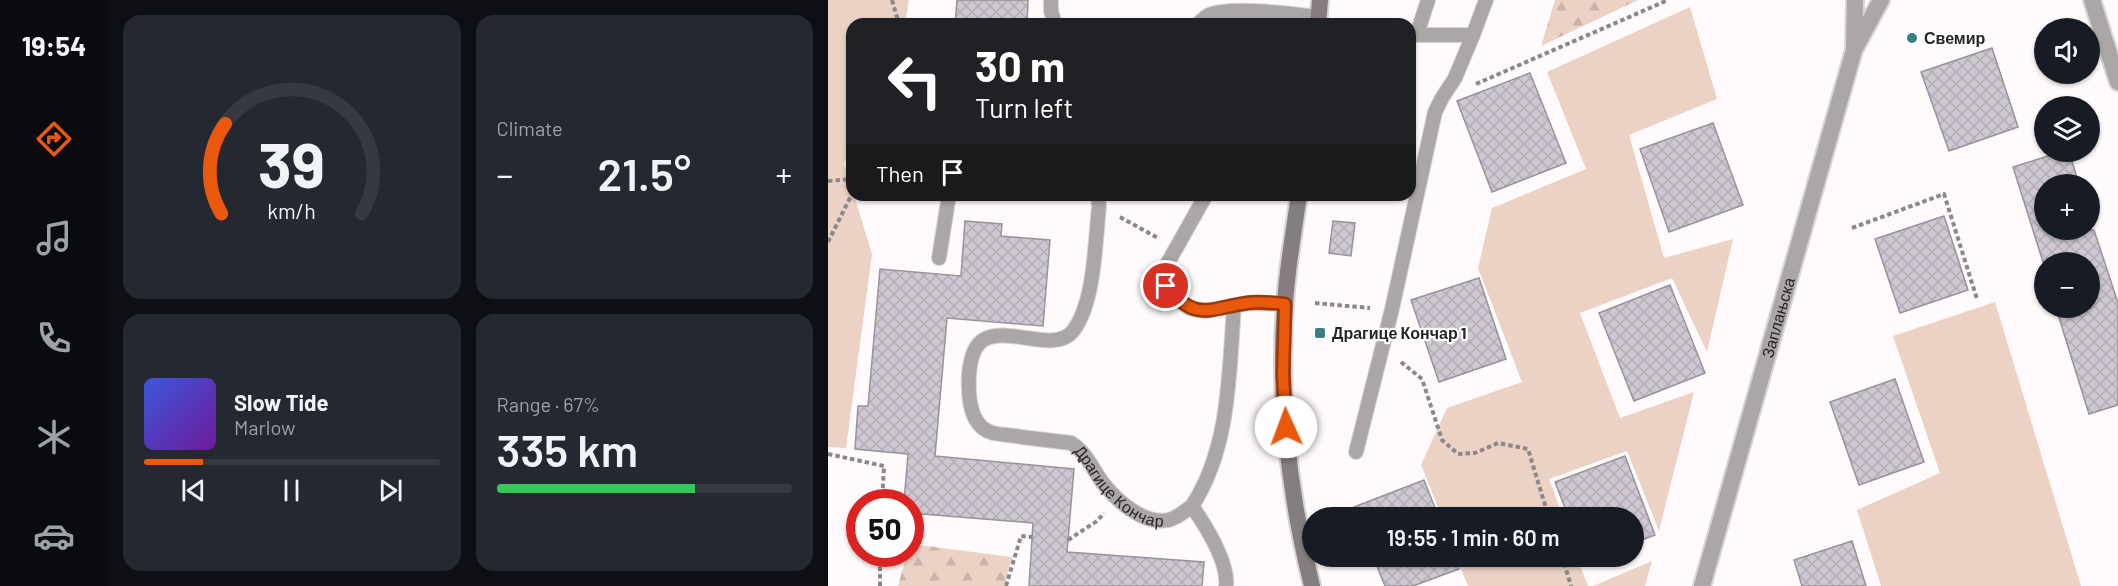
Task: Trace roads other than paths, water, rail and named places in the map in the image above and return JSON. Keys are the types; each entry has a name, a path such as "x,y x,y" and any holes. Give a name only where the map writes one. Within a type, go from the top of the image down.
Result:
{"main road":[{"path":"1298,201 1285,304 1283,375 1292,493 1312,586"}],"street":[{"name":"Заплањска","path":"1854,50 1855,0"},
{"name":"Заплањска","path":"1702,586 1854,50 1881,0"},
{"path":"2092,0 2118,82"}],"lane":[{"path":"1051,0 1053,18"},
{"path":"1416,27 1428,0"},
{"path":"1416,199 1435,112 1455,78 1486,0"},
{"path":"1205,18 1208,15 1228,11 1319,14"},
{"path":"1416,34 1473,35"},
{"path":"939,258 948,201"},
{"name":"Драгице Кончар","path":"1098,201 1089,294 1081,317 1071,333 1048,341 996,335 976,345 970,365 968,396 976,419 991,433 1071,443 1080,449 1116,499 1148,518 1168,520 1192,506 1204,488 1225,421 1234,306"},
{"path":"1203,201 1166,266 1166,286 1189,308 1206,311 1248,303 1285,304"},
{"path":"1356,452 1392,309 1416,201"},
{"name":"Драгице Кончар","path":"1192,506 1208,528 1219,554 1227,581 1226,586"}],"place":[{"name":"Свемир","path":"1912,38"},
{"name":"Драгице Кончар 1","path":"1320,333"}]}
